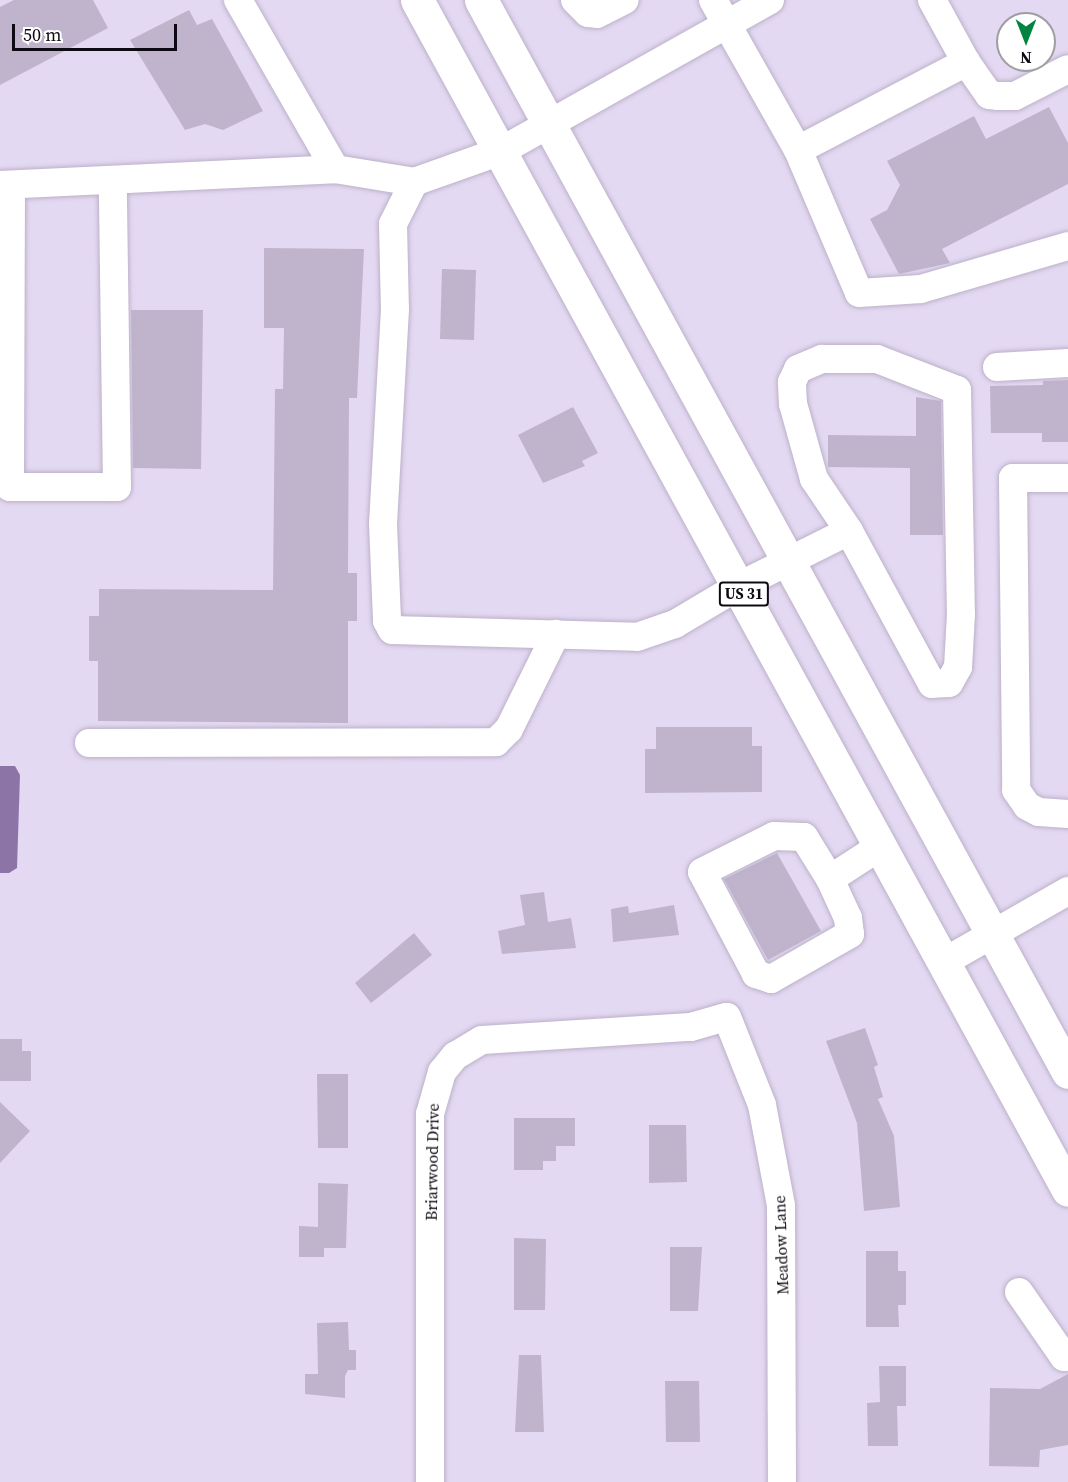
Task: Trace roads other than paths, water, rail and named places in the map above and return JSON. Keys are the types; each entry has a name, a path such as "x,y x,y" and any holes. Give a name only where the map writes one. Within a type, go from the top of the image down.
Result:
{"main road":[{"name":"US 31","path":"417,0 1068,1190"},
{"path":"481,0 791,562 1068,1072"}],"street":[{"path":"238,0 334,169"},
{"path":"575,0 588,13 597,14 625,0"},
{"path":"712,0 798,150 859,293 921,289 1068,246"},
{"path":"113,182 117,487 10,487 5,185 113,182 334,169 414,182 501,151 770,0"},
{"path":"932,0 966,62 989,95 1015,96 1068,69"},
{"path":"798,150 966,62"},
{"path":"414,182 393,224 395,309 383,524 387,621 392,630 637,636 675,624 739,586 849,531"},
{"path":"822,359 877,359 957,390 958,667 949,683 932,684 849,531 814,479 793,404 792,382 798,369 822,359"},
{"path":"997,368 1068,363"},
{"path":"1068,478 1013,478 1016,790 1027,806 1039,812 1068,813"},
{"path":"89,743 496,742 509,729 556,634"},
{"path":"774,836 804,837 830,879 848,918 850,934 771,979 756,974 702,872 774,836"},
{"path":"830,879 881,846"},
{"path":"944,962 1068,891"},
{"name":"Briarwood Drive","path":"430,1482 430,1114 442,1072 455,1056 482,1040 691,1027 727,1017"},
{"name":"Meadow Lane","path":"727,1017 767,1125 782,1206 782,1482"},
{"path":"1020,1292 1064,1357 1068,1355"}]}
